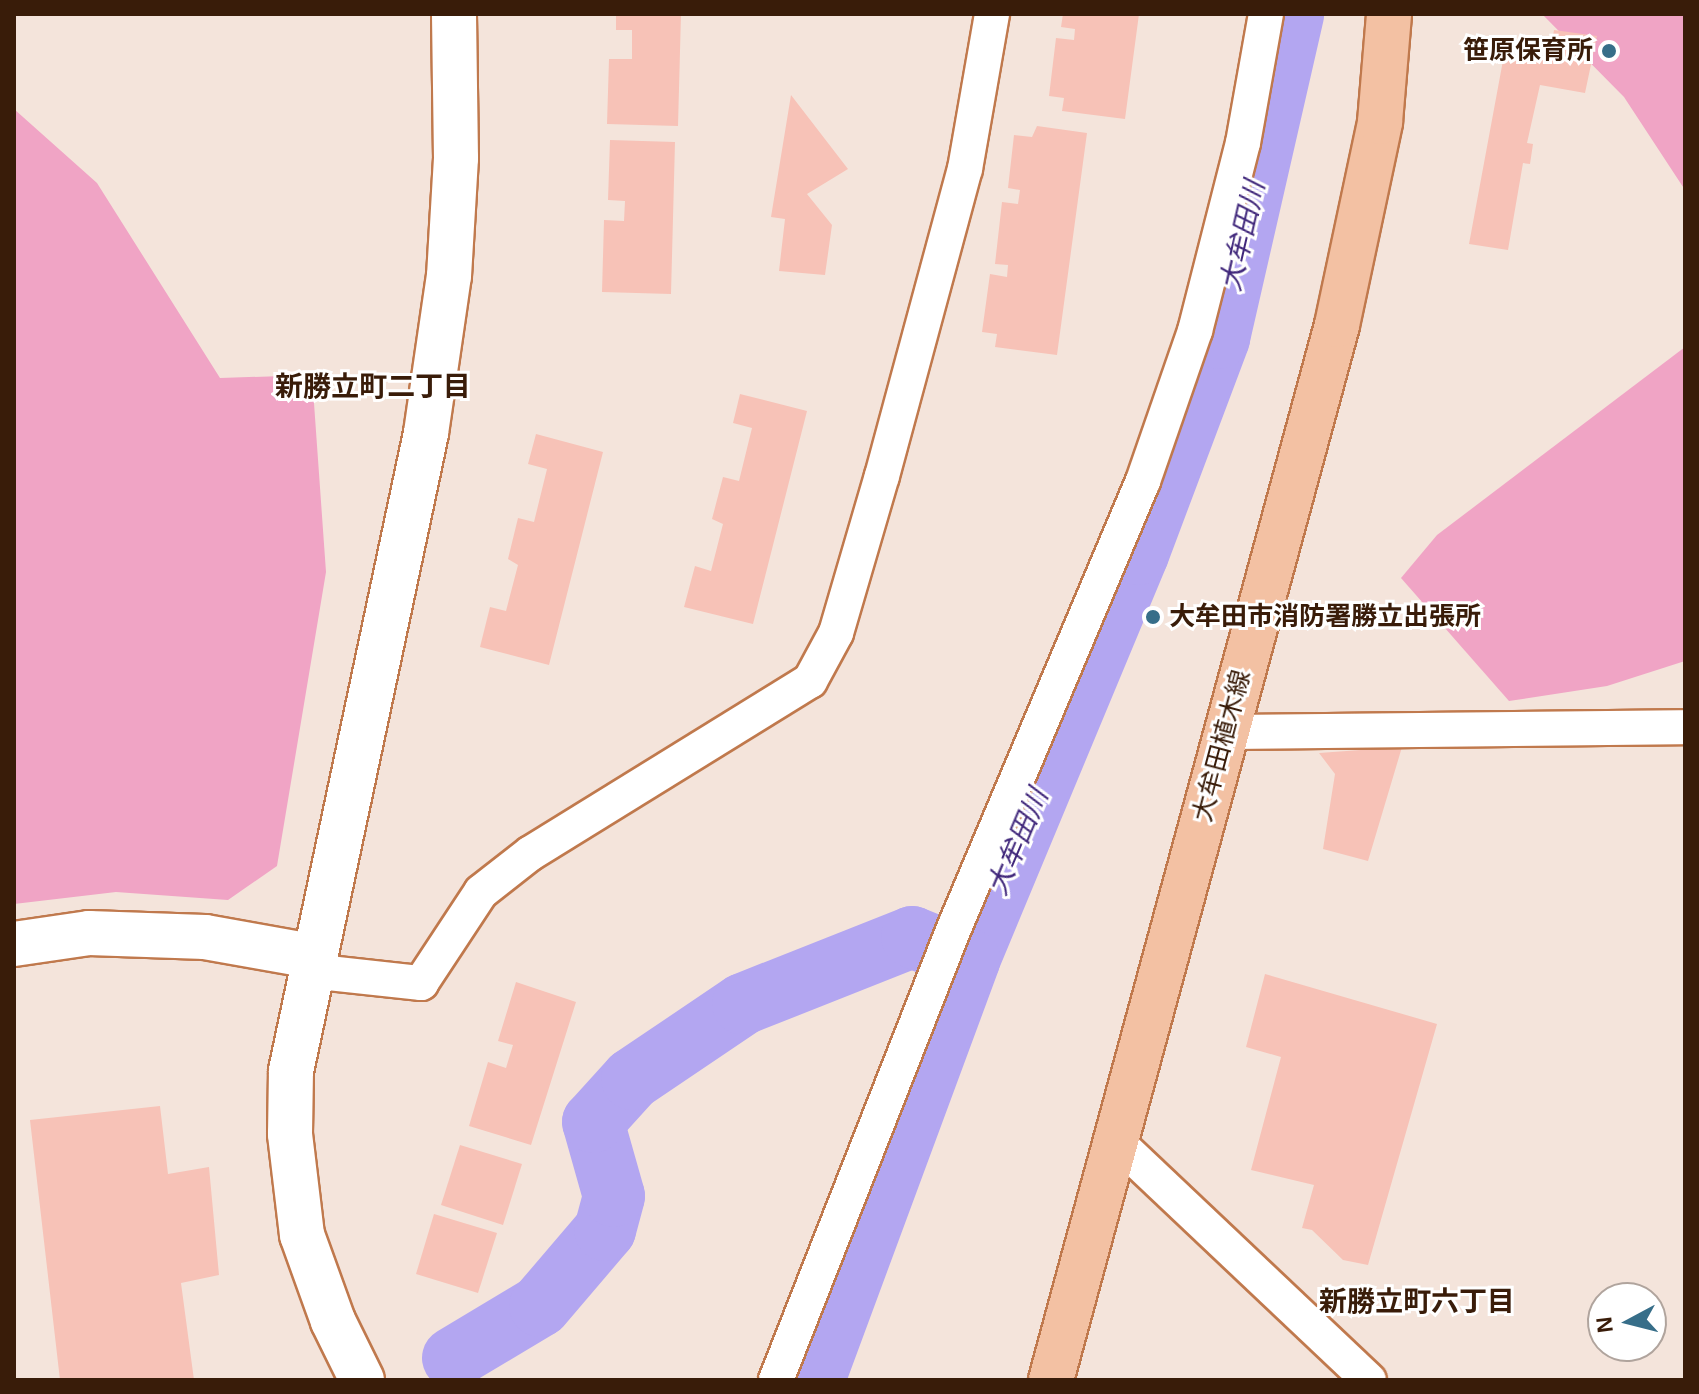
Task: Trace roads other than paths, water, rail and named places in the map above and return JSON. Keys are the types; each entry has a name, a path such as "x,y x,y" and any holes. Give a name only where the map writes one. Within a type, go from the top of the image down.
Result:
{"main road":[{"name":"大牟田植木線","path":"1051,1380 1337,325 1380,122 1389,14"}],"street":[{"path":"362,1380 333,1321 302,1235 290,1134 291,1071 311,964 426,433 449,276 456,158 454,14"},
{"path":"14,944 89,933 205,937 311,964 421,983 481,892 531,853 810,681 836,633 882,476 965,169 987,66 992,14"},
{"path":"776,1380 955,926 1143,481 1195,331 1243,143 1266,14"},
{"path":"1225,732 1685,727"},
{"path":"1116,1141 1369,1380"}],"waterway":[{"name":"大牟田川","path":"453,1358 540,1306 605,1230 614,1196 593,1122 632,1079 743,1004 912,937 969,960 1138,554 1219,338 1293,14"},
{"path":"814,1380 969,960"}],"place":[{"name":"笹原保育所","path":"1609,51"},
{"name":"大牟田市消防署勝立出張所","path":"1153,617"}],"district":[{"name":"新勝立町二丁目","path":"373,387"},
{"name":"新勝立町六丁目","path":"1417,1302"}]}
